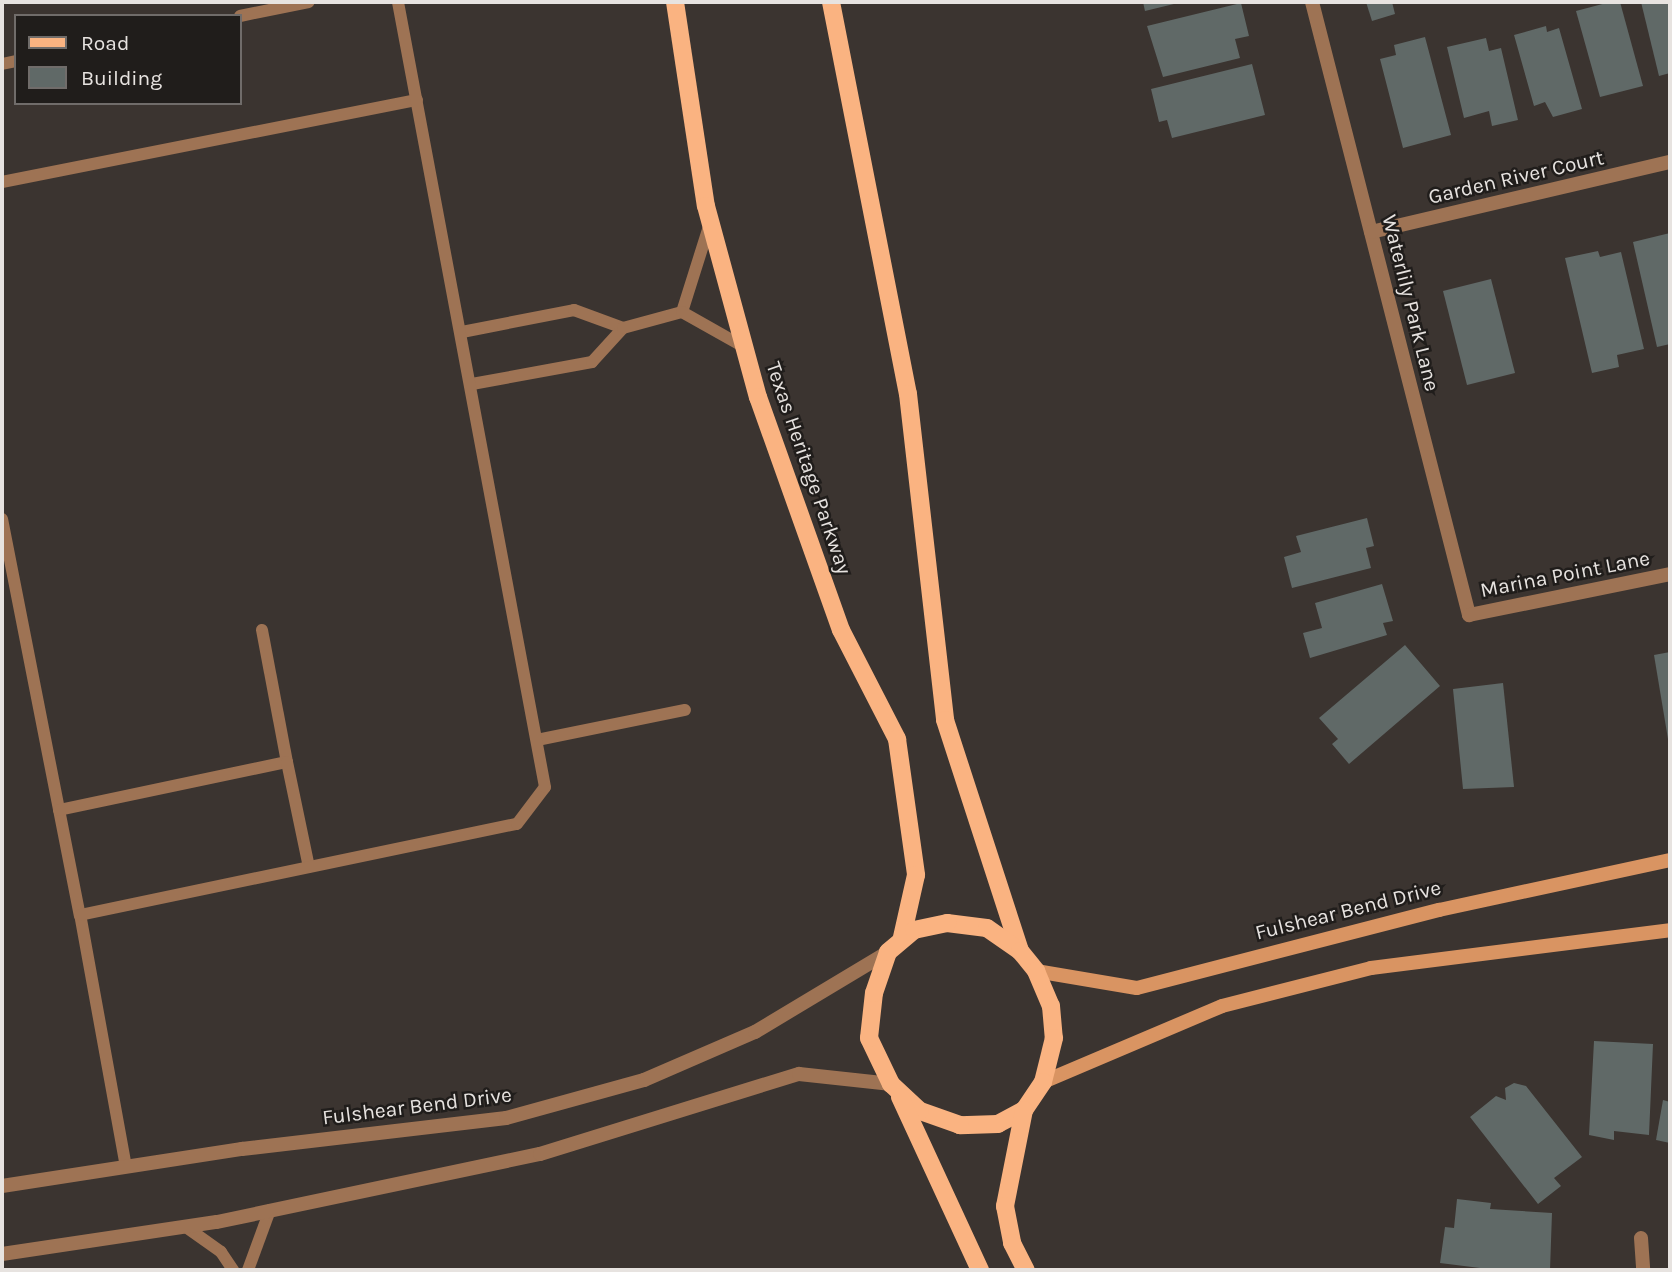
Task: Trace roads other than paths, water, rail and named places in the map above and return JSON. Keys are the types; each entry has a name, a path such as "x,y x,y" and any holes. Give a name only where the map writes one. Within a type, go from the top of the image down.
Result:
{"main road":[{"name":"Texas Heritage Parkway","path":"675,2 710,222 758,397 841,630 897,739 916,876 902,937"},
{"path":"831,2 908,394 945,720 1020,951"},
{"name":"Fulshear Bend Drive","path":"1036,971 1137,988 1439,910 1670,859"},
{"path":"981,1270 869,1038 874,993 888,952 902,937 927,926 968,924 987,928 1020,951 1036,971 1053,1023 1043,1082 1024,1110 1005,1206 1012,1243 1026,1270"},
{"path":"1043,1082 1223,1006 1371,968 1670,930"},
{"path":"895,1091 946,1121 975,1127 998,1124 1024,1110"}],"street":[{"name":"Waterlily Park Lane","path":"1312,2 1469,615"},
{"name":"Garden River Court","path":"1371,232 1670,162"},
{"name":"Marina Point Lane","path":"1469,615 1670,574"},
{"name":"Fulshear Bend Drive","path":"2,1186 126,1167 506,1118 644,1080 755,1032 888,952"},
{"path":"2,1254 187,1227 540,1154 799,1074 895,1091"},
{"path":"1641,1238 1643,1270"}],"lane":[{"path":"242,16 309,2"},
{"path":"80,915 517,824 545,787 472,384 398,2"},
{"path":"2,182 417,100"},
{"path":"682,312 710,222"},
{"path":"462,332 574,310 623,328"},
{"path":"472,384 592,362 623,328 682,312 744,347"},
{"path":"2,519 80,915 126,1167"},
{"path":"262,630 309,867"},
{"path":"537,740 685,710"},
{"path":"59,810 287,762"},
{"path":"248,1270 270,1210"},
{"path":"187,1227 221,1252 233,1270"}]}
